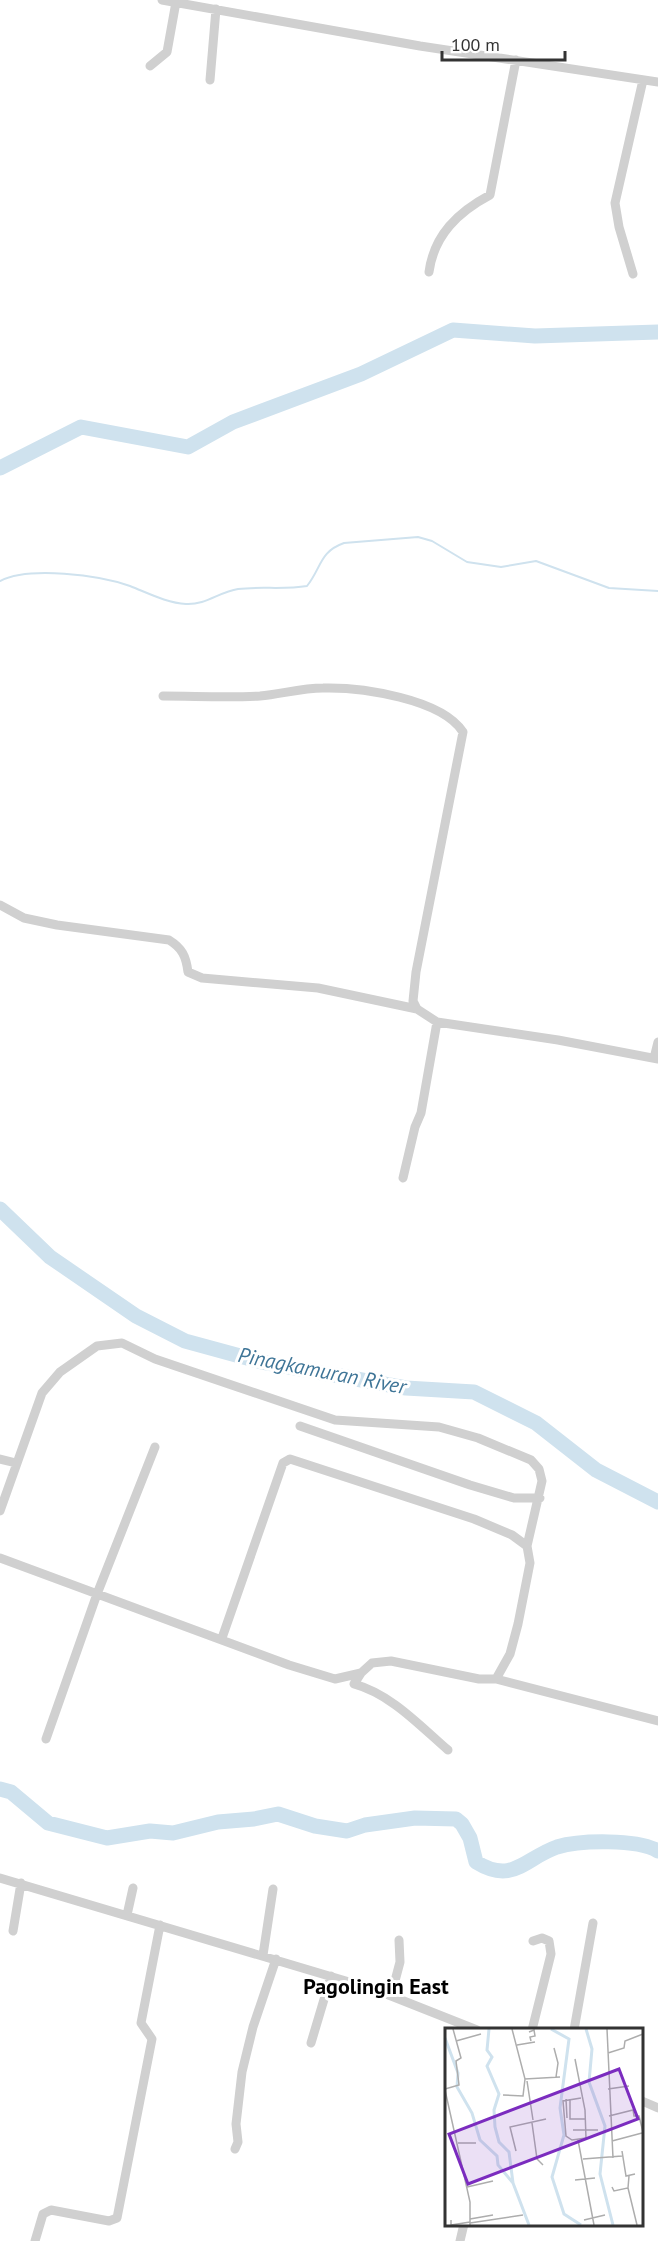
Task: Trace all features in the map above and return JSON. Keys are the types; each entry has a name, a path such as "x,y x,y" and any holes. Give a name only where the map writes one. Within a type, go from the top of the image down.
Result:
{"street":[{"path":"162,0 658,82"},
{"path":"150,66 166,52 176,2"},
{"path":"210,80 216,9"},
{"path":"429,272 432,252 446,229 476,202 490,195 516,60"},
{"path":"633,274 619,227 615,203 643,80"},
{"path":"163,696 259,696 324,688 367,692 439,710 457,722 463,732 416,972 413,1001 417,1009"},
{"path":"0,906 24,918 57,925 169,940 179,946 186,958 188,972 202,978 318,988 417,1009 437,1022 558,1040 656,1059 658,1042"},
{"path":"403,1178 415,1127 421,1113 437,1022"},
{"path":"0,1511 42,1393 60,1372 97,1346 122,1343 155,1359 335,1420 439,1427 478,1438 531,1460 540,1469 542,1481 540,1498 527,1546 530,1563 519,1624 510,1654 496,1679"},
{"path":"300,1425 470,1485 513,1498 540,1498"},
{"path":"46,1739 97,1594 155,1447"},
{"path":"0,1459 16,1463"},
{"path":"222,1638 283,1463 290,1459 474,1520 512,1535 527,1546"},
{"path":"0,1558 222,1638 289,1665 335,1679 361,1673"},
{"path":"448,1750 390,1701 376,1692 354,1684 361,1673 372,1663 391,1660 479,1680 496,1679 658,1721"},
{"path":"0,1878 331,1976 391,1996 470,2028"},
{"path":"13,1931 21,1883"},
{"path":"127,1915 134,1888"},
{"path":"263,1955 273,1889"},
{"path":"574,2028 593,1923"},
{"path":"35,2241 43,2214 51,2210 109,2221 117,2218 152,2039 141,2023 160,1925"},
{"path":"532,2028 551,1954 549,1941 542,1938 533,1941"},
{"path":"391,1996 400,1962 399,1940"},
{"path":"235,2149 238,2142 236,2124 242,2072 253,2027 276,1959"},
{"path":"311,2043 331,1976"},
{"path":"643,2101 658,2108"},
{"path":"460,2241 464,2226"}],"waterway":[{"path":"0,468 81,427 188,447 233,422 361,374 453,330 535,336 658,332"},
{"path":"0,581 13,576 46,573 101,578 172,602 193,604 238,589 307,586 325,556 344,543 418,537 432,541 467,562 501,567 536,561 609,588 658,591"},
{"name":"Pinagkamuran River","path":"0,1209 50,1257 136,1316 185,1341 262,1362 406,1388 474,1392 536,1423 596,1470 658,1502"},
{"path":"0,1789 11,1792 48,1823 107,1838 150,1831 173,1833 218,1822 278,1814 315,1826 347,1831 365,1825 415,1818 456,1819 462,1824 470,1838 476,1862 500,1871 518,1867 557,1847 580,1843 637,1844 658,1851"}],"district":[{"name":"Pagolingin East","path":"376,1986"}]}
